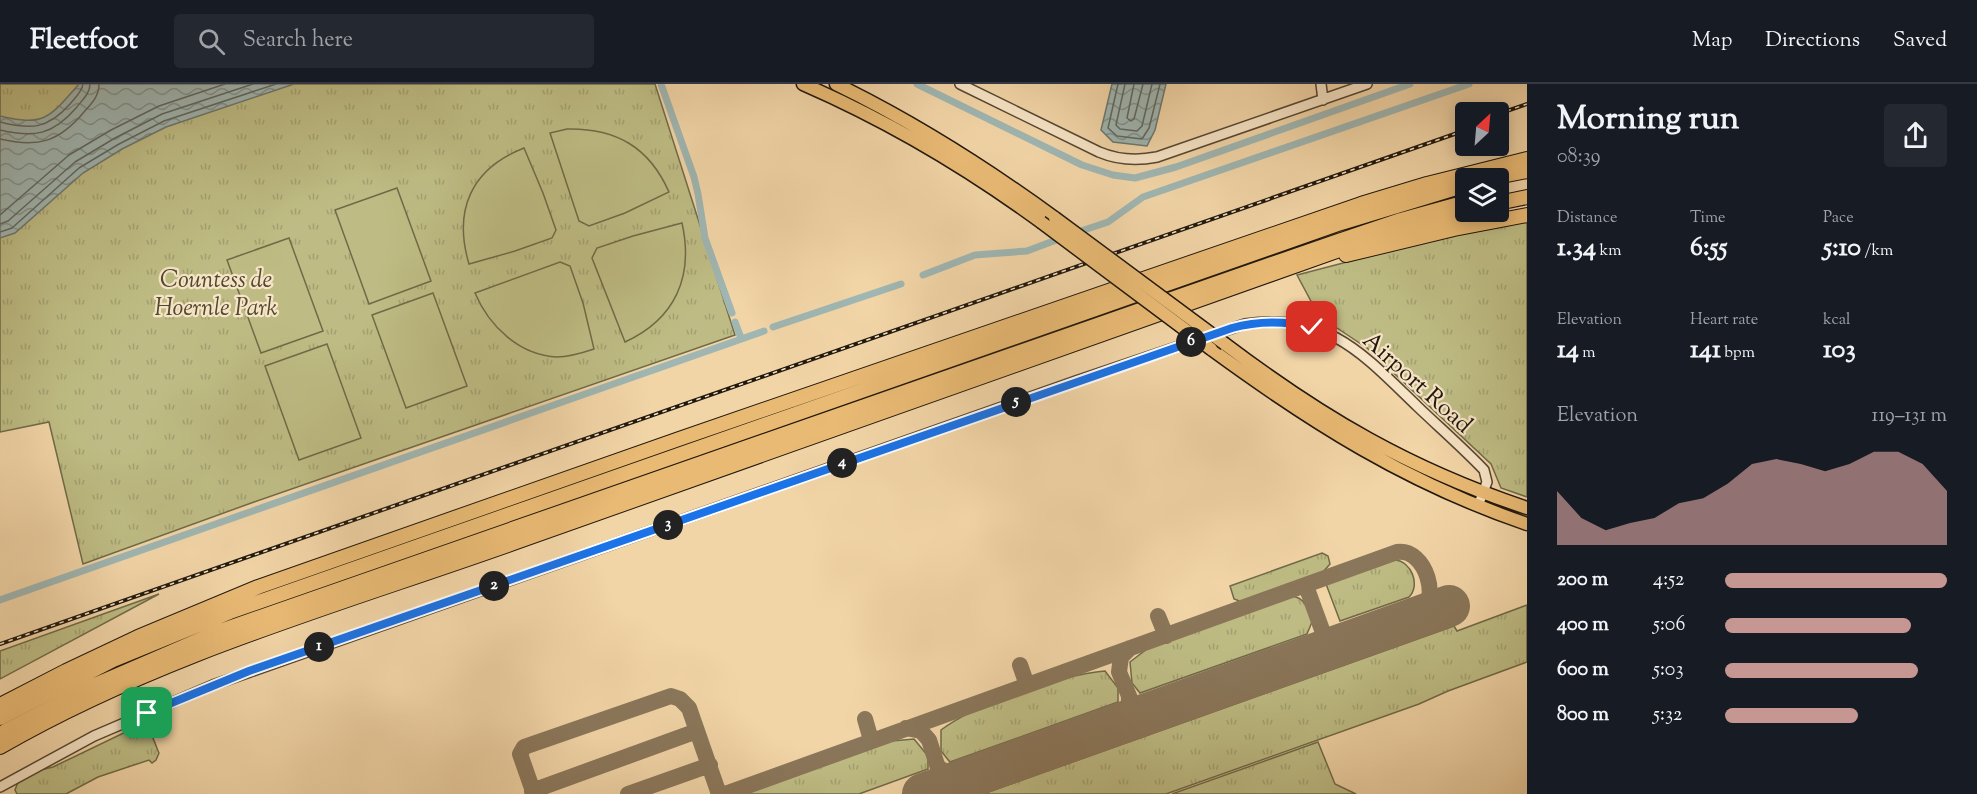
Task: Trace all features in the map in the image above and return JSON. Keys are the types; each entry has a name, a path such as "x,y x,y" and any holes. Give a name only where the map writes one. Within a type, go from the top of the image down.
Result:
{"highway":[{"path":"0,705 138,637 229,599 679,439 1361,204 1427,184 1527,159"},
{"path":"1509,175 1527,171"},
{"path":"1509,191 1527,187"},
{"path":"0,718 113,660 230,612 1352,219 1455,188"},
{"path":"1509,201 1527,197"},
{"path":"0,734 95,685 199,639 1359,233 1455,205"},
{"path":"0,747 119,686 202,651 524,540 1405,228 1455,215"},
{"path":"1300,265 1368,251 1454,229 1527,215"},
{"path":"679,439 767,424"},
{"path":"524,540 619,491"}],"main road":[{"path":"802,84 852,106 932,148 988,184 1287,404 1344,440 1423,482 1527,524"},
{"path":"836,84 955,148 1055,218 1298,398 1355,433 1413,464 1483,494 1527,508"}],"street":[{"path":"960,84 1099,152 1132,160 1157,157 1367,84"},
{"path":"1321,84 1323,100"},
{"name":"Airport Road","path":"0,787 94,736 213,685 1076,381 1245,324 1273,321 1299,324 1326,332 1355,348 1484,470 1487,479 1478,506"}],"green space":[{"name":"Countess de Hoernle Park","path":"0,84 655,84 735,335 254,502 83,564 49,422 0,432"},
{"path":"567,129 601,132 629,143 652,163 669,192 625,213 589,226 579,221 550,133"},
{"path":"524,148 556,230 552,238 469,264 463,226 465,209 471,194 479,180 491,167"},
{"path":"397,188 431,281 369,304 335,210"},
{"path":"1527,220 1527,497 1501,488 1491,464 1367,348 1334,326 1312,303 1297,275 1489,225"},
{"path":"682,223 685,261 677,294 657,321 625,342 592,258 597,248"},
{"path":"289,238 323,331 261,353 227,260"},
{"path":"560,262 570,266 583,303 594,349 571,356 557,357 530,351 507,337 488,317 475,293"},
{"path":"433,293 467,386 406,408 372,315"},
{"path":"327,344 361,438 299,460 265,366"},
{"path":"1322,553 1328,556 1330,564 1322,573 1242,602 1234,599 1230,586"},
{"path":"1395,560 1406,565 1412,574 1414,586 1409,597 1340,621 1326,584"},
{"path":"159,594 0,679 0,651"},
{"path":"1292,596 1300,599 1308,609 1312,622 1307,634 1140,693 1132,683 1130,662 1147,649"},
{"path":"1527,605 1527,662 1419,704 1166,794 983,794 1454,626 1457,631"},
{"path":"1105,671 1118,688 1118,702 950,762 941,751 941,730 975,710 1019,692 1066,678"},
{"path":"140,724 150,732 159,753 152,763 149,760 98,777 66,794 17,794 15,790 18,782 32,772 53,767"},
{"path":"914,739 928,756 928,769 859,794 736,794 892,741"},
{"path":"1318,742 1335,784 1356,794 1172,794"}],"water":[{"path":"79,84 294,84 166,127 122,149 83,173 15,233 0,238 0,116 27,120 46,116 53,112"},
{"path":"1112,84 1166,84 1155,130 1147,146 1113,142 1101,130"}],"waterway":[{"path":"661,84 694,177 705,238 732,313"},
{"path":"917,84 1082,165 1113,175 1135,178 1176,167 1410,84"},
{"path":"1075,233 1108,222 1143,197 1469,84"},
{"path":"923,275 975,255 1027,251 1064,237"},
{"path":"773,327 901,284"},
{"path":"735,322 741,338"},
{"path":"0,600 764,331"}],"taxiway":[{"path":"725,794 1397,552 1407,553 1416,558 1427,577 1430,588 1429,600 1418,617"},
{"path":"1306,586 1329,649"},
{"path":"1158,616 1166,636"},
{"path":"1130,648 1121,657 1119,672 1132,703 1138,709 1152,712"},
{"path":"1020,665 1027,685"},
{"path":"534,794 520,754 524,747 671,696 680,699 689,708 719,794"},
{"path":"1121,723 1129,712 1129,698"},
{"path":"865,719 871,740"},
{"path":"906,728 921,731 929,740 940,774 937,784 929,792"},
{"path":"532,791 697,731"},
{"path":"628,794 710,765"},
{"path":"940,768 948,777 962,780"}],"runway":[{"path":"923,794 1449,606"}],"railway":[{"path":"1509,110 1527,104"},
{"path":"0,644 1455,134"}],"route":[{"path":"147,713 249,671 1232,328 1273,321 1312,327"}]}
